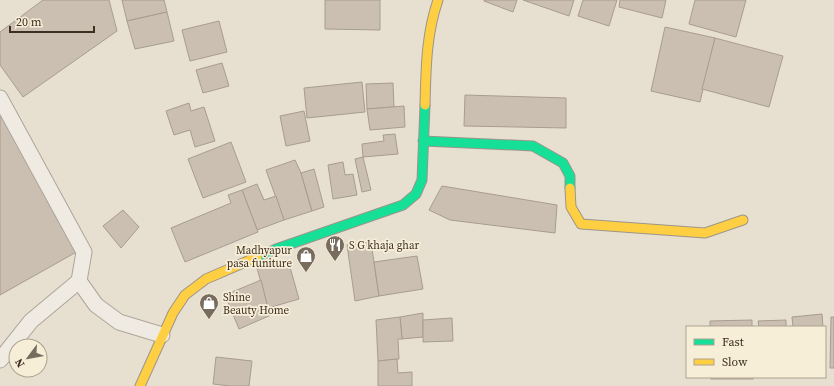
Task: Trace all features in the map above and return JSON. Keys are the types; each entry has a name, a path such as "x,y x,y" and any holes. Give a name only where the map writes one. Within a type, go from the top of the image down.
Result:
{"street":[{"path":"140,386 173,313 185,295 206,279 276,249 403,205 416,194 422,180 427,47 438,0"},
{"path":"423,141 533,146 563,163 570,176 571,207 581,224 705,233 742,220"}],"lane":[{"path":"0,98 84,252 79,281 31,321 0,360"},
{"path":"79,281 96,305 119,322 160,340"}],"building":[{"path":"43,0 109,0 117,31 23,97 0,65 0,32"},
{"path":"122,0 164,0 167,12 127,21"},
{"path":"325,0 380,0 380,30 325,29"},
{"path":"484,0 517,0 513,12"},
{"path":"523,0 574,0 569,16"},
{"path":"583,0 617,0 609,26 578,16"},
{"path":"620,0 666,0 662,18 619,7"},
{"path":"695,0 746,0 736,37 689,24"},
{"path":"167,12 174,41 135,49 127,21"},
{"path":"219,21 227,52 190,61 182,30"},
{"path":"665,27 715,38 700,102 651,91"},
{"path":"715,38 783,56 769,107 702,89"},
{"path":"222,63 229,86 203,93 196,70"},
{"path":"362,82 365,112 307,118 304,88"},
{"path":"393,83 394,107 367,109 366,84"},
{"path":"465,95 566,98 566,128 464,126"},
{"path":"189,103 191,111 204,107 215,141 195,147 190,130 174,135 166,111"},
{"path":"404,106 405,127 370,130 367,109"},
{"path":"0,108 80,250 0,295"},
{"path":"304,111 310,141 286,146 280,116"},
{"path":"395,134 398,154 363,157 362,144 384,141 383,135"},
{"path":"231,142 246,182 203,198 188,159"},
{"path":"363,157 371,190 362,192 355,159"},
{"path":"295,160 301,173 312,211 284,220 266,170"},
{"path":"343,162 345,175 353,174 357,195 333,199 328,165"},
{"path":"314,169 324,207 312,211 301,173"},
{"path":"257,184 264,200 276,196 284,220 257,230 242,190"},
{"path":"442,186 557,205 555,233 450,220 429,210"},
{"path":"242,190 258,232 185,262 171,228 231,203 228,195"},
{"path":"123,210 139,227 121,248 103,226"},
{"path":"371,242 379,296 355,301 347,245"},
{"path":"417,256 423,289 379,296 374,262"},
{"path":"288,260 299,299 268,308 257,268"},
{"path":"261,280 271,315 239,329 225,295"},
{"path":"423,313 423,337 402,339 400,317"},
{"path":"822,314 823,326 793,326 792,317"},
{"path":"400,317 402,339 398,339 399,359 378,361 376,320"},
{"path":"831,317 834,317 834,368 830,368"},
{"path":"452,318 453,341 423,342 423,320"},
{"path":"752,320 752,326 710,326 710,321"},
{"path":"786,320 786,326 759,326 758,321"},
{"path":"216,357 252,361 249,386 213,384"},
{"path":"397,359 398,373 412,372 412,386 378,386 378,361"},
{"path":"711,378 753,378 753,379"}],"traffic: fast":[{"path":"257,257 403,205 416,194 422,180 425,105"},
{"path":"423,141 533,146 563,163 570,176 570,188"}],"traffic: slow":[{"path":"425,105 426,65 429,39 438,0"},
{"path":"570,188 571,207 581,224 705,233 743,220"},
{"path":"140,386 173,313 185,295 206,279 257,257"}],"place":[{"name":"S G khaja ghar","path":"335,262"},
{"name":"Madhyapur pasa funiture","path":"306,273"},
{"name":"Shine Beauty Home","path":"209,320"}]}
